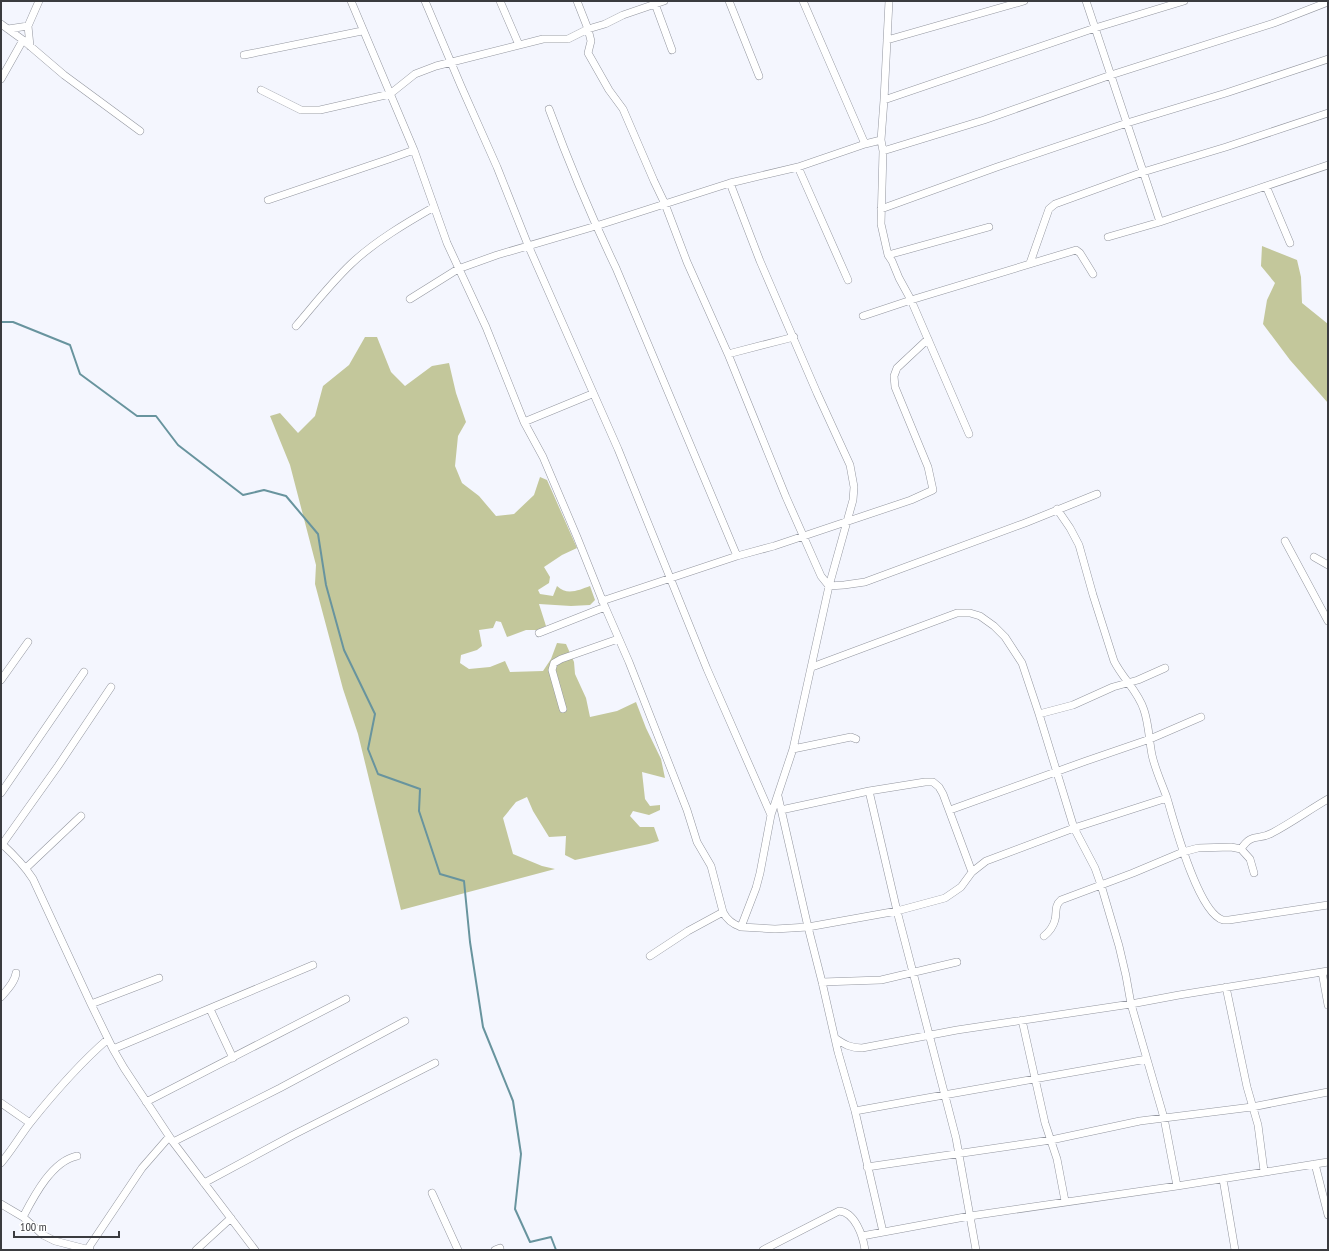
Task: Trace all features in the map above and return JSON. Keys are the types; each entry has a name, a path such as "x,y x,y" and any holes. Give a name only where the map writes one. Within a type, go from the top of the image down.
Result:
{"street":[{"path":"30,46 28,26 40,1"},
{"path":"351,1 362,31 414,150 458,269 486,327 524,422 543,457 662,746 687,810 693,832 711,866 723,912 725,918 729,922 741,927 775,929 808,928 897,911 945,898 961,887 972,872 986,861 1074,828 1167,798"},
{"path":"425,1 497,167 528,245 592,394 618,449 713,683 771,815"},
{"path":"500,1 520,45"},
{"path":"577,1 591,41 588,53 608,90 623,109 665,204 686,262 728,354 821,576 829,586"},
{"path":"261,90 301,110 320,110 390,94 415,74 436,66 543,39 568,39 588,29 606,24 654,2 664,1"},
{"path":"729,1 759,76"},
{"path":"803,1 864,144"},
{"path":"889,1 881,140 883,151 881,224 888,255 911,300 969,434"},
{"path":"887,40 1024,1"},
{"path":"1086,1 1160,222"},
{"path":"884,100 1095,28 1184,1"},
{"path":"654,2 672,50"},
{"path":"883,151 984,120 1111,75 1274,23 1328,2"},
{"path":"1,24 23,40 64,75 140,131"},
{"path":"8,29 28,26"},
{"path":"244,55 362,31"},
{"path":"1,79 23,40"},
{"path":"881,209 997,166 1328,59"},
{"path":"549,109 566,155 596,226 616,268 670,396 681,427 737,556"},
{"path":"1030,263 1049,209 1055,204 1143,172 1226,147 1328,113"},
{"path":"410,299 458,269 528,245 596,226 730,182 798,167 864,144 881,140"},
{"path":"268,200 414,150"},
{"path":"1108,237 1160,222 1328,165"},
{"path":"798,167 848,280"},
{"path":"730,182 760,261 850,465 854,487 853,500 829,586 793,749 771,815 756,888 741,927"},
{"path":"1266,186 1290,243"},
{"path":"296,326 351,264 401,227 434,207"},
{"path":"888,255 988,227"},
{"path":"863,316 1076,250 1080,253 1093,274"},
{"path":"728,354 794,338"},
{"path":"539,633 603,604 670,578 737,556 774,546 912,500 933,490 928,467 895,387 894,376 897,368 928,339"},
{"path":"524,422 592,394"},
{"path":"829,586 844,586 865,582 1025,524 1097,494"},
{"path":"1057,510 1077,540 1092,595 1109,647 1119,671 1137,694 1144,710 1152,756 1167,798 1183,852 1189,870 1201,895 1210,909 1217,917 1223,920 1253,917 1328,905"},
{"path":"1285,540 1328,621"},
{"path":"1314,557 1328,565"},
{"path":"812,667 957,613 970,613 980,616 994,626 1005,637 1022,663 1058,771 1074,828 1095,868 1101,885 1119,946 1131,1004 1164,1118 1177,1186"},
{"path":"563,709 552,670 554,663 557,660 618,639"},
{"path":"1,680 28,642"},
{"path":"1040,714 1073,705 1165,668"},
{"path":"1116,687 1119,671"},
{"path":"1,793 84,672"},
{"path":"111,687 74,743 1,844 26,868 113,1049 146,1102 171,1140 255,1250"},
{"path":"950,810 1150,739 1201,717"},
{"path":"793,749 851,737 856,738"},
{"path":"780,810 868,791 916,783 933,782 939,787 950,810 972,872"},
{"path":"868,791 897,911 960,1154 976,1250"},
{"path":"778,796 808,928 883,1232"},
{"path":"1241,849 1246,842 1251,839 1271,834 1328,799"},
{"path":"26,868 81,816"},
{"path":"1044,936 1054,924 1057,903 1061,900 1193,849 1231,847 1241,849 1250,859 1254,873"},
{"path":"650,956 688,931 723,912"},
{"path":"822,982 881,980 957,962"},
{"path":"113,1049 313,965"},
{"path":"835,1038 846,1046 858,1048 1325,971 1328,1005"},
{"path":"1,997 16,978 16,973"},
{"path":"91,1004 158,978"},
{"path":"1226,987 1247,1087 1258,1125 1264,1171"},
{"path":"146,1102 346,999"},
{"path":"210,1009 233,1058"},
{"path":"1022,1020 1045,1122 1057,1159 1065,1201"},
{"path":"1,1204 23,1217 43,1235 55,1241 88,1250 142,1168 171,1140 280,1088 405,1021"},
{"path":"1,1163 30,1123 71,1074 108,1039"},
{"path":"854,1111 944,1094 1036,1080 1147,1060"},
{"path":"204,1183 293,1135 435,1063"},
{"path":"867,1168 1051,1140 1103,1128 1164,1118 1252,1107 1328,1092"},
{"path":"1,1103 30,1123"},
{"path":"23,1217 31,1202 56,1167 68,1157 77,1156"},
{"path":"862,1236 970,1216 1065,1201 1177,1186 1328,1162"},
{"path":"1315,1164 1328,1215"},
{"path":"1223,1179 1235,1250"},
{"path":"432,1192 458,1250"},
{"path":"763,1250 839,1212 845,1212 850,1215 862,1236 865,1250"},
{"path":"196,1250 231,1218"}],"green space":[{"path":"1262,246 1297,260 1301,277 1302,303 1328,324 1328,403 1290,360 1263,324 1267,300 1275,283 1261,266"},
{"path":"365,337 377,337 391,372 405,386 432,366 449,363 456,393 466,422 458,436 455,466 462,483 479,496 496,516 514,514 534,495 540,477 547,480 577,548 562,555 544,567 550,577 549,583 538,590 540,594 553,596 557,586 565,591 573,591 590,586 595,600 590,605 571,606 539,604 546,626 537,630 526,630 507,637 501,622 496,621 493,628 479,630 482,646 477,650 461,655 460,663 469,669 490,667 505,661 510,672 543,671 551,659 557,643 566,644 574,662 575,674 586,698 590,717 617,711 636,702 646,728 661,759 665,778 642,772 645,799 650,806 660,805 660,810 649,815 633,811 630,816 640,827 654,827 659,841 575,860 565,855 566,836 549,837 533,811 527,797 516,802 503,818 513,854 542,866 555,869 401,910 358,734 343,689 315,584 316,565 290,465 270,416 280,413 298,433 315,416 323,386 349,365"}],"waterway":[{"path":"1,322 13,322 70,345 80,374 137,416 156,416 178,445 243,495 264,490 286,496 318,534 326,585 344,650 375,714 368,749 378,774 420,789 419,811 440,874 464,881 470,942 483,1027 513,1101 521,1154 515,1209 530,1242 551,1237 556,1250"}]}
